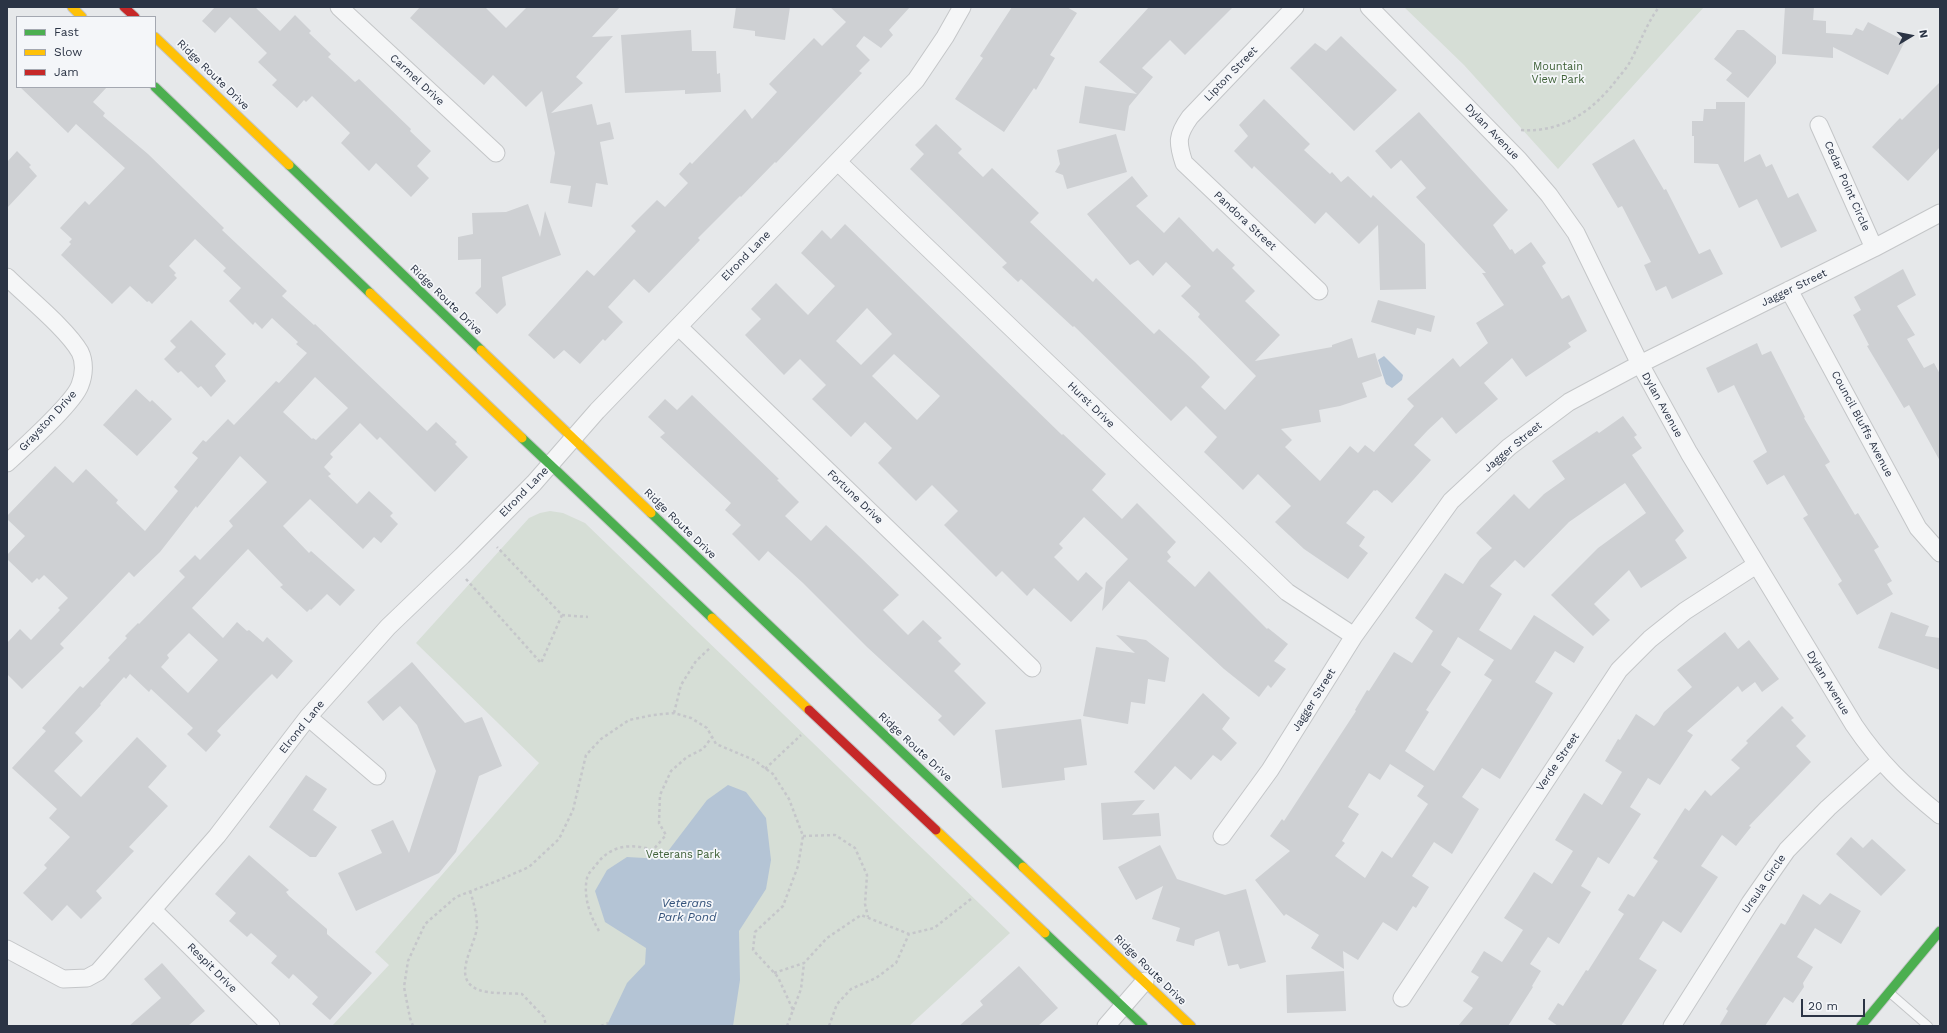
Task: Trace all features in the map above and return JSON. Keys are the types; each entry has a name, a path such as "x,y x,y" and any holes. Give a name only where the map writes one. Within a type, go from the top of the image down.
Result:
{"main road":[{"path":"72,7 81,16"},
{"path":"124,7 134,16"},
{"name":"Ridge Route Drive","path":"156,38 573,439 1191,1026"},
{"path":"156,88 550,465 1143,1026"},
{"path":"1861,1026 1940,931"}],"street":[{"name":"Elrond Lane","path":"7,949 62,979 87,978 98,972 217,836 308,717 388,627 462,556 550,465 597,411 916,80 945,37 962,7"},
{"name":"Lipton Street","path":"1178,146 1182,129 1190,117 1296,7"},
{"name":"Dylan Avenue","path":"1369,7 1519,160 1549,195 1576,233 1640,364 1689,453 1854,725 1880,761 1906,788 1940,815"},
{"name":"Carmel Drive","path":"343,8 496,153"},
{"name":"Cedar Point Circle","path":"1819,125 1874,248"},
{"name":"Pandora Street","path":"1178,146 1184,163 1319,291"},
{"name":"Hurst Drive","path":"838,162 1287,592 1354,636"},
{"name":"Jagger Street","path":"1222,836 1270,770 1354,636 1452,501 1510,447 1569,402 1640,364 1874,248 1940,213"},
{"name":"Grayston Drive","path":"7,277 69,337 80,352 83,369 80,386 71,399 7,464"},
{"name":"Council Bluffs Avenue","path":"1789,290 1918,528 1940,554"},
{"name":"Fortune Drive","path":"678,327 1032,668"},
{"name":"Verde Street","path":"1402,998 1620,670 1650,638 1685,611 1756,565"},
{"path":"308,717 377,776"},
{"name":"Ursula Circle","path":"1672,1026 1750,903 1787,850 1828,808 1880,761"},
{"name":"Respit Drive","path":"153,910 271,1026"},
{"path":"1106,1026 1144,981"}],"lane":[{"path":"1890,993 1928,1026"}],"path":[{"path":"1522,130 1531,131 1568,124 1593,107 1609,90 1632,59 1649,20 1659,7"},
{"path":"497,547 562,615 588,617"},
{"path":"465,579 541,663 562,615"},
{"path":"674,713 681,685 696,661 710,648"},
{"path":"413,1026 404,987 408,961 425,924 456,897 529,867 559,839 573,810 586,755 601,739 629,720 653,715 674,713 692,718 707,728 716,744 754,760 773,774 789,799 802,836 798,866 782,906 756,932 752,950 778,976 793,1010"},
{"path":"766,769 801,735"},
{"path":"599,931 587,903 587,877 602,856 622,846 640,846 653,850 666,835 659,823 660,795 671,771 687,757 703,749 712,738"},
{"path":"802,836 835,834 855,848 867,876 866,904 868,918"},
{"path":"470,891 474,905 477,927 472,946 464,966 468,981 479,990 522,994 544,1017 546,1026"},
{"path":"774,973 804,962 827,938 861,915 909,934 934,928 971,899"},
{"path":"829,1026 837,1004 851,989 876,978 896,962 909,934"},
{"path":"787,1026 801,989 804,962"},
{"path":"601,1026 608,1023"}],"green space":[{"name":"Mountain View Park","path":"1404,7 1704,7 1558,169 1464,65"},
{"name":"Veterans Park","path":"550,511 563,513 585,523 1010,933 909,1026 332,1026 389,965 375,952 539,763 416,643 529,518 540,513"}],"water":[{"path":"1384,356 1403,375 1402,380 1392,388 1386,384 1378,360"},
{"name":"Veterans Park Pond","path":"728,785 746,792 766,818 771,860 766,889 739,931 740,980 733,1026 605,1026 608,1023 627,983 645,964 646,948 605,922 595,891 607,870 627,857 662,859 707,800"}],"building":[{"path":"215,7 255,7 280,31 295,15 311,31 309,33 331,54 328,57 355,82 359,79 411,129 410,131 431,151 417,166 429,178 411,197 376,163 369,171 341,143 350,133 312,96 306,102 304,100 297,108 272,85 277,80 258,62 267,53 230,17 215,33 202,21"},
{"path":"420,7 485,7 506,28 527,7 620,7 592,37 613,36 576,77 583,83 551,113 592,104 597,125 610,122 614,139 600,142 608,185 596,183 592,207 568,203 571,186 550,183 555,153 542,91 526,107 493,75 484,85 410,18"},
{"path":"736,7 790,7 785,40 755,36 755,31 733,28"},
{"path":"830,7 910,7 889,30 893,35 881,48 864,36 856,46 870,60 859,71 862,73 776,163 775,162 698,238 700,240 649,293 634,279 608,307 623,322 605,341 603,339 580,364 564,350 554,359 528,335 587,270 594,276 636,231 631,226 657,200 665,207 688,183 679,174 690,162 692,164 745,109 752,119 777,92 769,84 814,38 822,46 846,22"},
{"path":"1012,7 1067,7 1077,13 1050,55 1055,58 1036,90 1034,88 1004,132 955,99 983,58 980,56"},
{"path":"1149,7 1233,7 1185,55 1170,40 1142,68 1153,77 1129,106 1125,131 1079,123 1085,86 1137,94 1099,62"},
{"path":"1785,7 1814,7 1813,20 1826,21 1826,33 1852,35 1856,28 1863,31 1868,22 1905,41 1888,75 1833,47 1833,58 1782,54"},
{"path":"691,30 692,51 716,51 717,74 720,73 721,92 685,94 685,90 625,93 621,35"},
{"path":"1737,30 1744,30 1776,56 1776,63 1748,98 1726,80 1732,73 1714,59"},
{"path":"1341,36 1397,90 1354,131 1290,68 1315,43 1326,51"},
{"path":"1940,82 1940,147 1908,181 1872,147 1900,118 1902,120"},
{"path":"21,88 106,88 93,102 105,113 103,116 148,154 224,228 222,230 287,291 282,296 314,325 315,324 427,431 436,422 457,442 455,444 468,457 435,492 380,437 377,440 360,423 330,454 333,457 324,467 331,474 328,476 357,504 369,491 393,513 390,516 398,524 381,543 374,537 363,549 310,499 283,526 309,553 311,551 355,590 340,606 327,594 307,612 280,587 283,585 248,549 192,608 223,638 237,622 263,642 267,637 293,661 277,679 272,674 253,693 217,731 221,735 206,752 187,734 193,728 151,689 149,692 130,674 126,679 124,677 75,733 83,741 54,771 81,797 137,737 167,766 148,787 168,806 129,847 134,851 96,891 102,898 81,919 67,905 52,921 23,893 47,868 44,865 70,837 49,818 57,809 12,768 46,731 42,728 80,686 83,688 110,660 108,658 127,638 125,636 138,623 139,624 185,577 179,571 195,555 200,560 233,526 229,521 267,482 240,456 197,508 196,506 160,552 134,577 129,572 60,644 64,648 22,689 7,674 7,643 20,629 31,640 60,610 58,608 68,598 44,575 39,580 37,578 32,583 7,559 7,555 25,536 7,519 7,516 55,466 73,483 86,469 118,500 116,503 145,531 178,491 174,487 198,458 192,453 203,440 206,442 228,419 234,425 276,381 279,383 307,353 296,344 298,342 272,318 262,329 255,322 253,325 229,301 241,288 223,271 226,268 195,239 169,266 176,273 174,275 177,278 152,304 149,301 147,302 130,286 112,304 61,255 71,244 69,242 72,239 60,228 85,201 89,205 125,168 76,124 68,133","holes":["315,377 348,408 316,440 313,438 312,439 283,412","189,633 218,660 188,693 161,667 169,658 167,655"]},
{"path":"1264,99 1310,144 1304,150 1330,174 1332,172 1341,182 1348,176 1371,198 1373,195 1425,244 1426,289 1380,290 1378,225 1359,244 1326,212 1315,224 1254,166 1252,169 1234,151 1248,136 1239,125"},
{"path":"1716,102 1745,102 1744,162 1760,154 1766,167 1772,164 1788,198 1798,193 1817,231 1781,248 1757,199 1739,208 1718,164 1694,163 1694,136 1692,136 1692,121 1703,121 1704,109 1716,109"},
{"path":"1419,112 1508,210 1493,225 1510,250 1512,249 1515,254 1531,242 1546,263 1542,266 1562,299 1569,295 1587,331 1568,343 1571,347 1526,377 1512,358 1484,383 1498,399 1456,434 1442,417 1428,430 1414,445 1431,460 1392,503 1377,490 1374,490 1346,523 1365,537 1359,546 1368,553 1348,579 1304,549 1275,522 1291,506 1258,474 1243,490 1204,452 1217,437 1186,406 1171,421 1074,326 1073,327 1021,279 1018,282 1002,267 1007,263 910,169 924,154 915,145 936,124 962,149 958,153 983,177 992,168 1039,213 1030,222 1093,282 1096,278 1154,334 1159,329 1195,362 1210,377 1201,387 1225,410 1256,376 1198,317 1200,314 1181,296 1191,286 1166,262 1153,276 1138,260 1130,265 1087,214 1132,176 1148,196 1136,206 1164,233 1179,217 1213,252 1217,248 1235,265 1232,268 1255,291 1245,301 1280,335 1255,361 1332,347 1332,345 1352,338 1358,358 1375,353 1382,376 1362,383 1367,397 1340,406 1319,410 1321,422 1281,429 1292,440 1285,447 1320,481 1350,446 1358,453 1365,445 1374,452 1414,406 1407,399 1453,358 1460,367 1488,343 1476,323 1504,305 1482,273 1486,273 1416,197 1426,188 1401,160 1391,169 1375,151"},
{"path":"1116,134 1127,172 1067,189 1063,175 1055,172 1060,164 1057,150"},
{"path":"1634,139 1664,190 1666,189 1699,254 1710,249 1723,274 1672,299 1666,286 1656,291 1644,265 1651,262 1622,206 1618,208 1592,164"},
{"path":"17,151 31,165 29,167 37,176 7,208 7,162"},
{"path":"528,204 540,237 545,211 561,255 502,277 506,305 497,314 475,293 481,287 481,259 458,260 458,237 473,234 472,213 506,212"},
{"path":"845,224 1062,435 1063,434 1106,474 1092,490 1122,519 1137,503 1176,542 1167,552 1171,557 1167,561 1195,587 1209,571 1267,629 1268,628 1288,644 1274,661 1286,669 1271,688 1268,685 1259,697 1224,669 1129,581 1102,611 1106,582 1128,559 1084,517 1059,544 1063,548 1054,557 1078,581 1086,572 1103,588 1071,622 1034,588 1027,596 1002,571 996,577 944,525 958,511 932,485 916,501 878,463 892,448 865,422 851,437 812,399 826,385 800,359 784,375 745,335 761,319 751,309 776,283 808,315 835,286 801,253 822,230 831,239","holes":["867,308 892,334 861,365 836,341","894,354 940,396 917,420 872,376"]},
{"path":"1903,269 1916,295 1897,306 1915,335 1907,339 1924,368 1934,363 1940,374 1940,461 1909,405 1904,408 1867,346 1869,345 1853,315 1861,310 1854,297"},
{"path":"1378,300 1435,316 1431,332 1417,328 1415,335 1371,322"},
{"path":"191,320 226,354 215,366 226,381 211,397 201,386 198,388 181,371 178,373 164,359 176,347 170,341"},
{"path":"1757,343 1762,355 1771,351 1805,417 1804,418 1830,462 1825,465 1855,515 1858,513 1879,547 1874,550 1892,581 1887,584 1893,594 1857,615 1838,584 1842,581 1803,518 1808,515 1784,475 1767,485 1753,461 1767,452 1734,385 1718,393 1706,368"},
{"path":"136,389 150,402 152,400 172,419 137,456 103,425"},
{"path":"692,395 779,479 777,480 799,502 785,516 811,541 826,525 859,556 899,595 883,610 908,635 923,620 942,638 938,641 961,664 954,671 986,703 954,736 938,720 942,716 867,647 803,583 768,551 759,561 732,534 741,525 725,510 731,503 660,437 665,433 648,417 665,399 677,410"},
{"path":"1623,416 1637,435 1634,437 1642,448 1632,455 1684,531 1675,540 1687,558 1641,588 1629,570 1594,604 1610,620 1593,636 1551,595 1598,548 1646,513 1625,483 1569,522 1524,568 1515,560 1490,586 1502,594 1479,630 1511,650 1534,615 1584,647 1574,663 1555,651 1535,682 1553,693 1500,779 1482,768 1462,797 1479,809 1452,854 1434,842 1412,876 1429,887 1416,908 1413,906 1397,931 1383,922 1358,960 1343,951 1344,969 1311,948 1319,935 1286,914 1284,916 1255,880 1290,851 1270,836 1282,819 1284,821 1356,711 1355,710 1367,690 1369,691 1394,652 1412,663 1433,631 1415,618 1445,573 1463,584 1480,559 1492,548 1476,533 1514,494 1529,509 1544,494 1565,479 1552,461 1597,431 1599,433","holes":["1458,637 1494,660 1484,675 1492,680 1434,771 1405,751 1429,712 1426,710 1451,672 1441,665","1390,764 1424,786 1417,796 1428,804 1392,858 1382,851 1365,878 1335,856 1345,843 1342,841 1359,814 1348,807 1369,773 1380,780"]},
{"path":"1891,612 1929,626 1925,636 1940,638 1940,670 1878,648"},
{"path":"1725,632 1738,649 1749,640 1779,679 1762,692 1755,682 1742,692 1738,686 1687,731 1693,735 1660,785 1648,778 1630,807 1641,814 1609,864 1598,857 1581,886 1591,892 1559,944 1548,937 1530,964 1541,971 1532,986 1533,987 1508,1026 1458,1026 1473,1008 1463,1001 1479,977 1471,972 1484,951 1502,962 1523,930 1504,918 1534,872 1552,884 1573,851 1555,840 1584,793 1602,805 1622,772 1605,761 1618,739 1620,740 1636,714 1654,726 1658,722 1664,712 1692,687 1677,670"},
{"path":"1116,635 1146,640 1169,658 1165,682 1148,679 1145,704 1131,702 1128,724 1083,716 1096,647 1135,653"},
{"path":"412,662 465,723 482,717 502,766 479,776 456,852 439,873 356,911 338,873 382,853 371,830 393,820 409,853 436,771 417,725 400,706 383,721 367,702"},
{"path":"1203,693 1230,718 1222,729 1237,743 1221,761 1213,755 1191,780 1175,766 1154,790 1134,772"},
{"path":"1782,706 1794,718 1791,720 1806,736 1796,746 1811,762 1749,826 1751,827 1736,846 1722,835 1701,866 1718,877 1681,933 1663,921 1639,959 1657,970 1621,1026 1558,1026 1548,1019 1558,1003 1563,1006 1586,970 1588,971 1624,914 1618,910 1628,894 1634,897 1658,861 1653,858 1685,808 1689,811 1705,790 1711,796 1740,768 1731,760 1748,743 1746,741"},
{"path":"1081,719 1087,765 1064,768 1065,780 1002,788 995,730"},
{"path":"306,775 327,789 313,810 337,827 316,857 310,857 269,827"},
{"path":"1145,800 1132,815 1159,813 1161,836 1103,840 1101,803"},
{"path":"1851,837 1863,848 1872,839 1906,870 1881,896 1836,854"},
{"path":"1160,845 1177,879 1225,895 1246,889 1266,962 1240,969 1238,964 1228,966 1219,931 1195,940 1194,946 1176,941 1180,928 1152,919 1163,886 1136,900 1118,867"},
{"path":"249,855 289,890 286,892 289,896 327,929 327,934 372,973 330,1020 312,1004 318,997 293,974 289,979 271,963 277,956 251,933 247,937 229,921 236,913 215,894"},
{"path":"1830,893 1861,911 1841,944 1815,928 1797,957 1813,967 1803,983 1804,987 1793,1003 1784,997 1765,1026 1719,1026 1728,1011 1726,1009 1781,923 1785,925 1803,894 1820,905"},
{"path":"162,963 205,1011 188,1026 129,1026 161,998 144,979"},
{"path":"1019,966 1058,1008 1038,1026 959,1026 983,1005 980,1001"},
{"path":"1344,971 1346,1011 1287,1013 1286,975"}],"traffic: fast":[{"path":"156,88 370,293"},
{"path":"289,165 481,350"},
{"path":"522,438 712,618"},
{"path":"651,513 1023,867"},
{"path":"1861,1026 1940,931"},
{"path":"1045,933 1143,1026"}],"traffic: slow":[{"path":"72,7 81,16"},
{"path":"156,38 289,165"},
{"path":"370,293 522,438"},
{"path":"481,350 651,513"},
{"path":"712,618 809,710"},
{"path":"936,830 1045,933"},
{"path":"1023,867 1191,1026"}],"traffic: jam":[{"path":"124,7 134,16"},
{"path":"809,710 936,830"}]}
